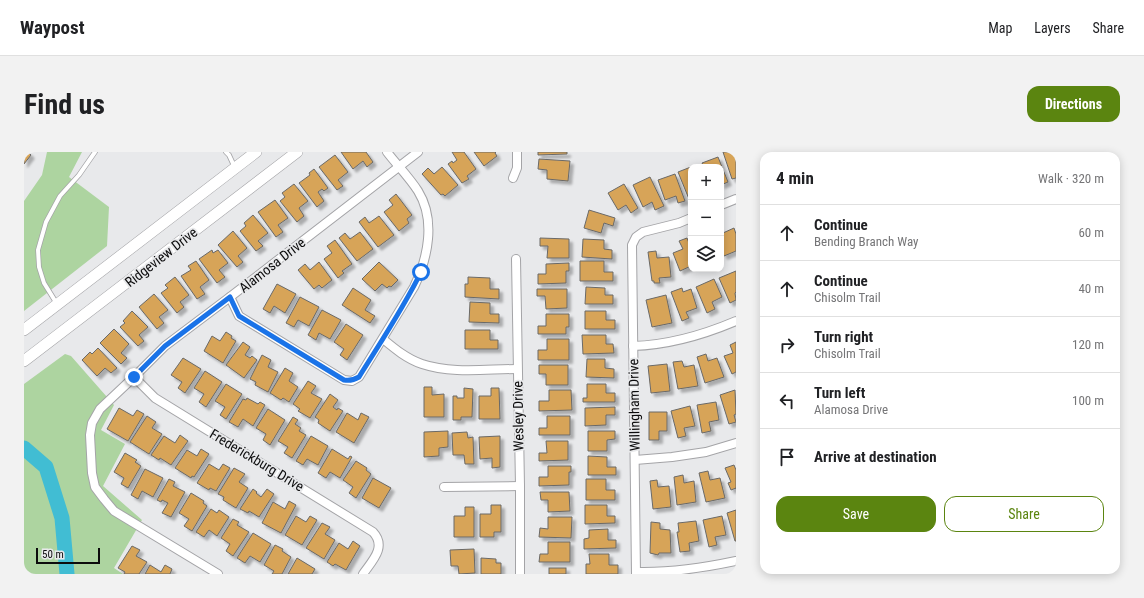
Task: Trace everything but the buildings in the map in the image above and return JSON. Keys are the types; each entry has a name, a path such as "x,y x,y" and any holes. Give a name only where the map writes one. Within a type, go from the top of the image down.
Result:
{"main road":[{"name":"Ridgeview Drive","path":"24,330 256,152"},
{"name":"Ridgeview Drive","path":"24,361 297,152"}],"street":[{"path":"230,297 239,316 348,381 359,377 414,286 421,272 427,244 429,227 428,216 424,205 418,192 387,152"},
{"name":"Alamosa Drive","path":"218,574 114,511 95,487 90,458 90,435 92,423 100,409 165,346 418,152"},
{"path":"513,178 517,168 517,152"},
{"path":"724,204 736,199"},
{"name":"Willingham Drive","path":"636,573 632,245 636,237 643,232 688,219"},
{"name":"Wesley Drive","path":"516,259 520,574"},
{"path":"633,346 652,346 673,342 736,321"},
{"path":"383,339 398,352 421,363 436,368 452,370 518,369"},
{"name":"Frederickburg Drive","path":"134,377 155,398 373,532 379,541 378,552 363,574"},
{"path":"635,460 706,452 736,443"},
{"path":"444,487 520,486"},
{"path":"636,573 656,573 736,561"}],"lane":[{"path":"57,305 44,283 39,267 38,250 46,222 60,196 79,175 95,152"},
{"path":"226,152 235,168"}],"green space":[{"path":"47,152 82,152 69,177 109,207 107,246 24,311 24,201 42,175"},
{"path":"65,354 71,356 114,405 101,430 125,444 103,486 142,520 114,568 123,574 24,574 24,384"}],"waterway":[{"path":"24,448 46,467 62,518 67,574"}],"route":[{"path":"134,377 165,346 230,297 239,316 344,380 348,381 356,379 359,377 383,339 421,272"}]}
